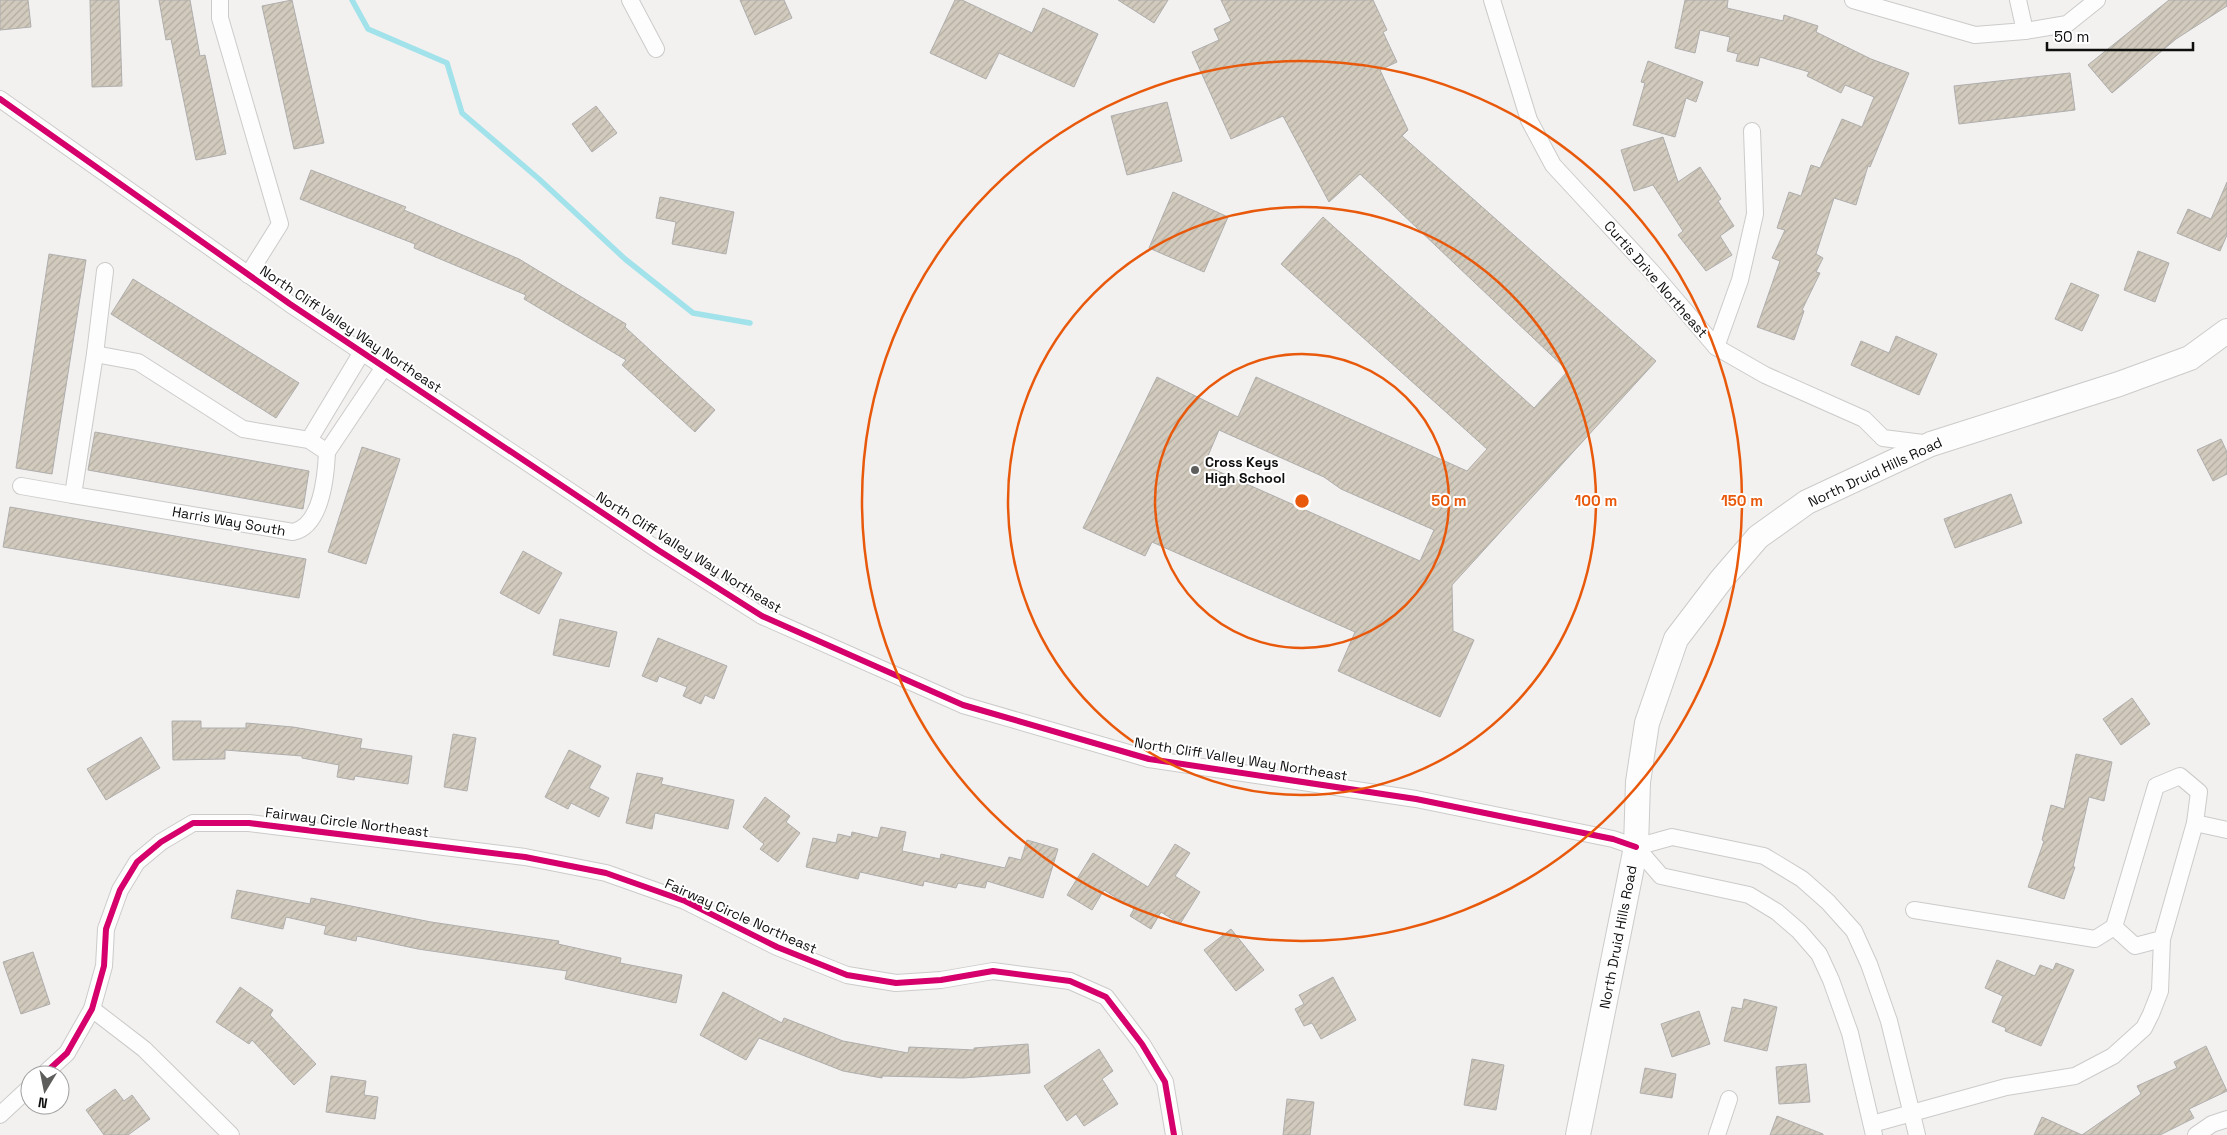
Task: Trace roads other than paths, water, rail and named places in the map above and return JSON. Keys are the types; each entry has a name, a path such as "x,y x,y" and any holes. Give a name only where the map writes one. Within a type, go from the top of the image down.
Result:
{"main road":[{"name":"North Druid Hills Road","path":"1578,1135 1636,847 1638,782 1647,722 1676,639 1758,537 1807,502 1931,444 2136,378 2190,358 2227,331"}],"street":[{"path":"220,0 220,18 280,224 248,275"},
{"path":"630,0 656,50"},
{"name":"Curtis Drive Northeast","path":"1492,0 1529,120 1553,165 1652,272 1716,347 1765,375 1864,419 1883,438 1931,444"},
{"path":"1853,0 1974,35 2025,31 2067,24 2097,0"},
{"path":"2018,0 2025,31"},
{"name":"North Cliff Valley Way Northeast","path":"0,99 248,275 658,550 762,616 962,705 1149,759 1416,799 1613,839 1636,847"},
{"path":"1716,347 1740,280 1755,214 1752,131"},
{"path":"73,495 95,354 105,271"},
{"path":"309,440 362,352"},
{"path":"95,354 138,362 244,429 309,440 327,452"},
{"name":"Harris Way South","path":"21,486 293,532 301,531 310,522 323,493 327,452 384,367"},
{"path":"1914,910 2095,939 2114,928 2156,786 2180,776 2199,792 2195,823 2162,938 2160,991 2144,1028 2113,1056 2075,1076 2006,1087 1911,1114 1873,1130 1850,1033 1831,980 1814,948 1799,931 1777,912 1748,895 1661,876 1636,847 1672,837 1764,856 1802,879 1828,902 1854,931 1869,964 1889,1021 1911,1114 1917,1135"},
{"name":"Fairway Circle Northeast","path":"54,1065 67,1053 92,1009 104,966 106,929 120,890 137,862 161,842 193,823 249,823 526,857 606,873 685,901 777,947 847,975 896,983 941,980 993,972 1070,981 1106,997 1142,1044 1165,1082 1174,1135"},
{"path":"2195,823 2227,830"},
{"path":"2114,928 2135,946 2162,938"},
{"path":"92,1009 144,1049 231,1135"},
{"path":"0,1114 20,1096"},
{"path":"1717,1135 1728,1099"},
{"path":"2196,1135 2212,1124 2227,1118"}],"waterway":[{"path":"352,0 368,29 447,63 462,113 539,179 625,259 693,313 750,323"}],"place":[{"name":"Cross Keys High School","path":"1195,470"}]}
